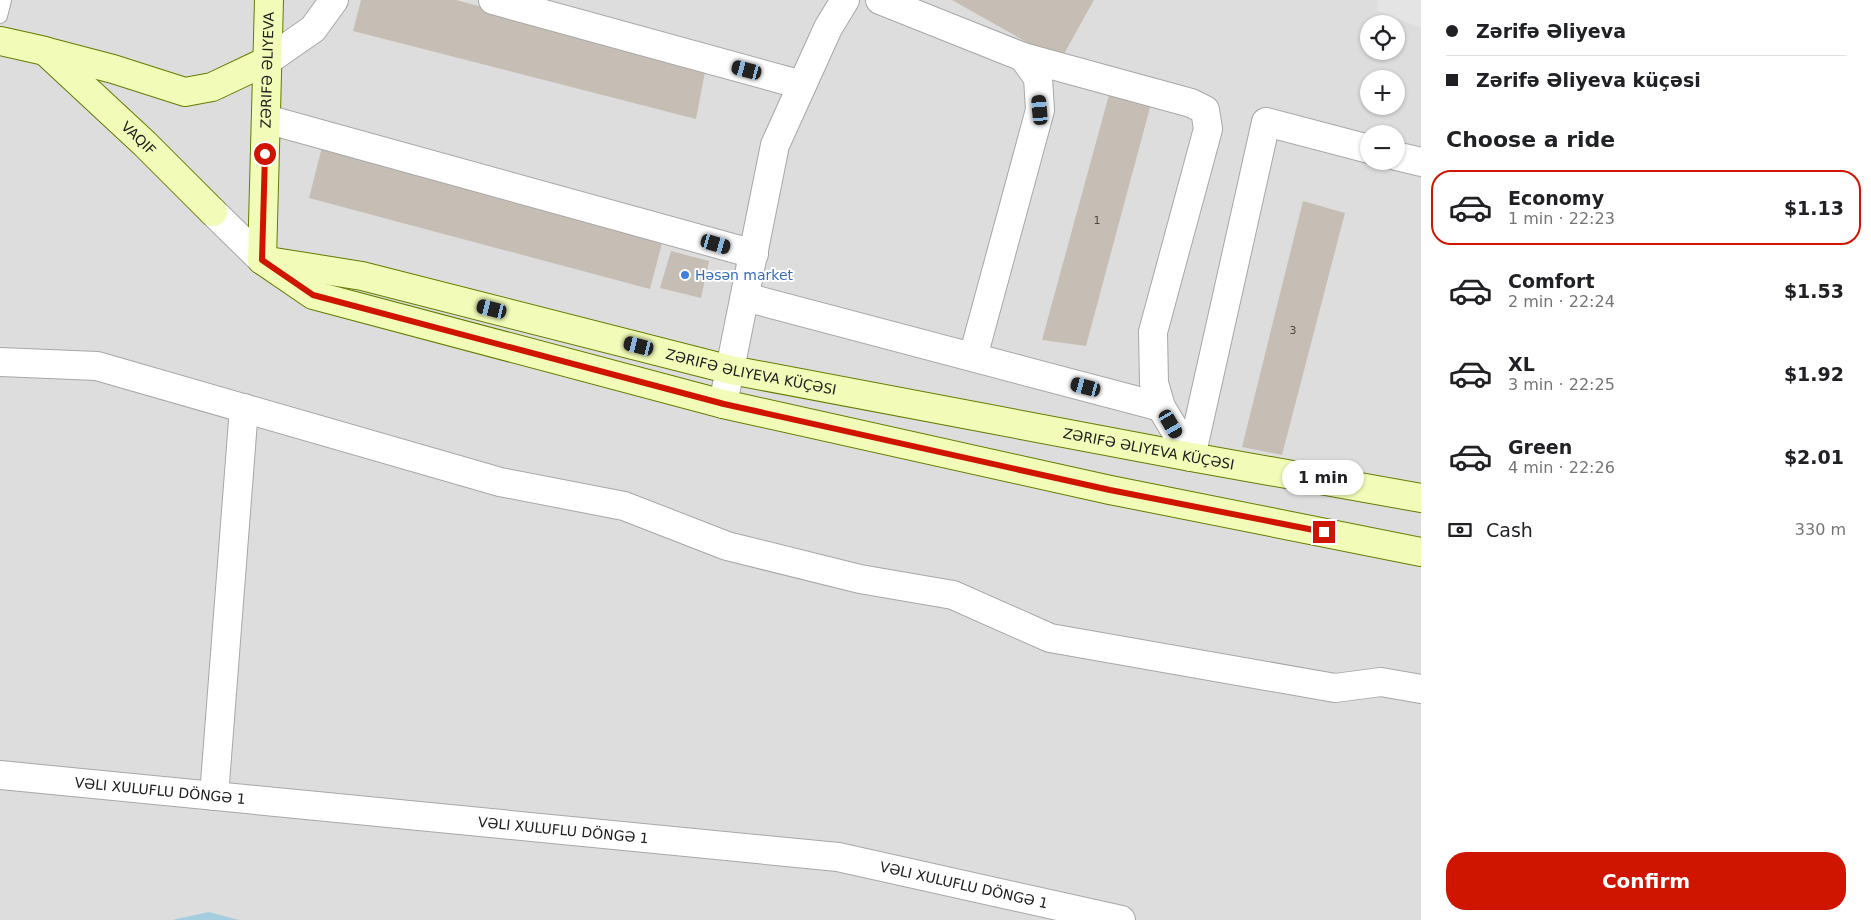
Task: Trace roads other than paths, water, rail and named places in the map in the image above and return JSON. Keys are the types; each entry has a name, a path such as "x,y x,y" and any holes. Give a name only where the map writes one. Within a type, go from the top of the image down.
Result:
{"street":[{"name":"ZƏRIFƏ ƏLIYEVA","path":"262,260 268,0"},
{"path":"44,51 113,69 185,92 212,87 267,61 313,29 334,0"},
{"path":"492,0 802,85"},
{"path":"724,404 775,144 828,28 846,0"},
{"path":"880,0 1023,57 1191,103 1205,110 1208,129 1153,332 1154,383 1161,407 1191,457"},
{"name":"VAQIF","path":"0,41 44,51 145,144 262,260"},
{"path":"973,357 1040,110 1038,78 1023,57"},
{"path":"266,119 754,254"},
{"path":"1191,457 1266,122 1360,147"},
{"path":"1405,158 1421,162"},
{"path":"262,260 313,295 724,404 1110,490 1421,552"},
{"name":"ZƏRIFƏ ƏLIYEVA KÜÇƏSI","path":"262,260 362,276 731,370 1191,457 1421,498"},
{"path":"745,297 1161,407"},
{"path":"0,362 97,366 500,482 624,506 727,546 860,579 953,595 1050,638 1335,688 1382,682 1421,689"},
{"path":"214,796 244,408"},
{"name":"VƏLI XULUFLU DÖNGƏ 1","path":"0,775 838,857 1121,920"}],"lane":[{"path":"0,16 4,0"}],"water":[{"path":"209,912 239,920 172,920"}],"place":[{"name":"Həsən market","path":"685,275"}]}
